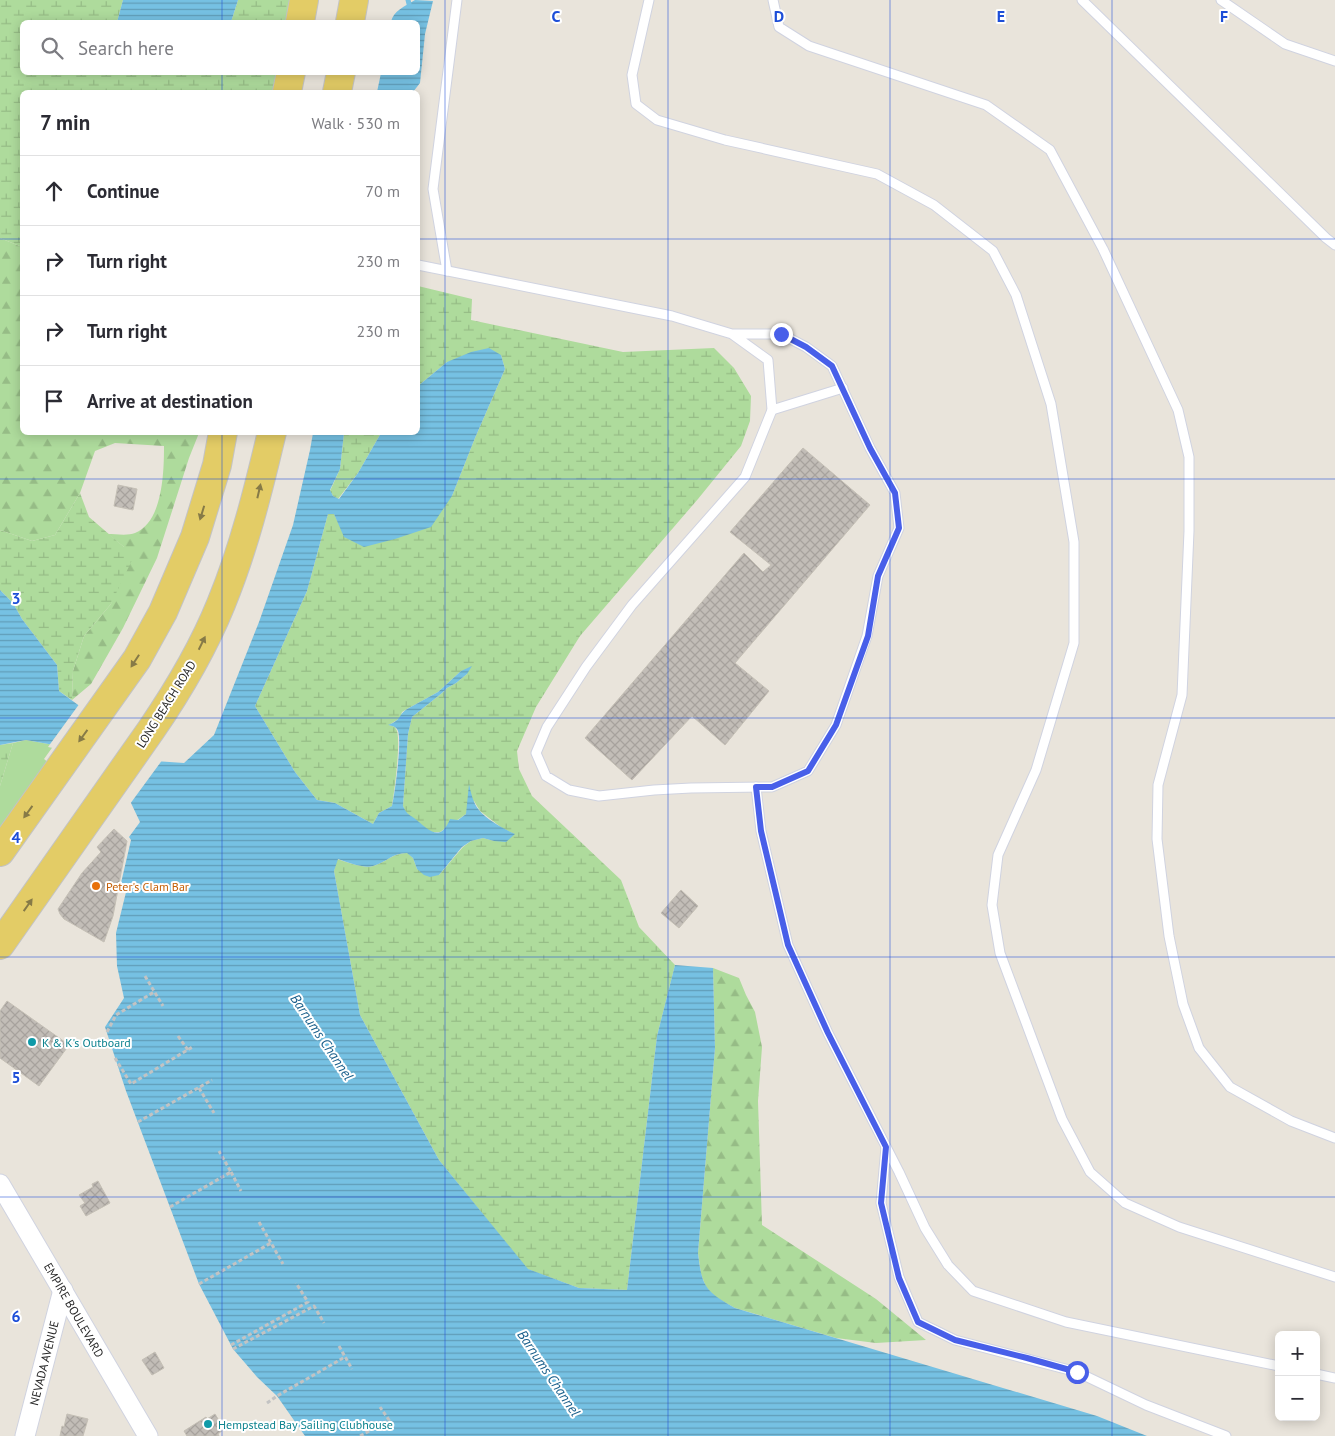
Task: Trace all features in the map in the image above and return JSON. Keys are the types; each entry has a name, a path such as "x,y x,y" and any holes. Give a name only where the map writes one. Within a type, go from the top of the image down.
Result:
{"main road":[{"path":"300,20 304,0"},
{"path":"350,20 354,0"},
{"path":"287,90 290,75"},
{"path":"337,90 340,75"},
{"path":"0,852 137,659 163,612 195,537 216,465 222,435"},
{"name":"LONG BEACH ROAD","path":"0,945 151,730 195,657 221,606 240,556 271,435"}],"street":[{"name":"EMPIRE BOULEVARD","path":"0,1184 148,1436"},
{"name":"NEVADA AVENUE","path":"25,1436 63,1290"}],"lane":[{"path":"447,271 433,189 457,0"},
{"path":"649,0 632,75 636,104 657,120 725,140 877,174 934,206 992,251 1016,294 1050,404 1074,542 1074,643 1036,770 998,855 992,905 1000,953 1062,1119 1090,1172 1125,1204 1179,1226 1335,1277"},
{"path":"773,0 779,27 810,46 986,105 1050,150 1103,249 1178,410 1189,457 1189,531 1182,695 1158,786 1157,839 1170,936 1183,1004 1200,1048 1230,1086 1291,1121 1335,1138"},
{"path":"1082,0 1312,224 1335,244"},
{"path":"1221,0 1285,44 1335,61"},
{"path":"420,265 672,316 732,334 781,334 806,347 832,366 870,448 895,493 899,528 878,576 868,636 836,725 808,771 772,787 691,788 599,796 569,790 546,776 536,753 547,727 586,667 632,605 745,477 772,410 768,360 732,334"},
{"path":"772,410 842,388"},
{"path":"756,787 761,831 788,945 828,1033 926,1228 948,1265 973,1291 1066,1322 1275,1365"},
{"path":"886,1147 881,1203 899,1278 918,1322 955,1340 1077,1372 1146,1405 1226,1436"},
{"path":"1320,1375 1335,1378"}],"path":[{"path":"145,976 162,1006"},
{"path":"107,1032 116,1015 154,992"},
{"path":"178,1036 188,1050"},
{"path":"115,1058 131,1084 194,1046"},
{"path":"138,1122 212,1080"},
{"path":"199,1088 214,1113"},
{"path":"219,1151 241,1191"},
{"path":"170,1207 231,1172"},
{"path":"259,1222 283,1264"},
{"path":"199,1284 271,1243"},
{"path":"296,1283 308,1302 232,1347 314,1306 324,1323"},
{"path":"339,1346 352,1369"},
{"path":"267,1403 345,1357"},
{"path":"360,1436 388,1420 380,1407"}],"green space":[{"path":"0,0 123,0 118,20 20,20 20,75 278,75 274,90 20,90 20,246 0,238"},
{"path":"238,0 291,0 287,20 232,20"},
{"path":"0,238 20,246 20,435 198,435 157,558 123,628 91,684 72,700 73,671 84,636 111,604 124,547 108,534 125,535 135,533 144,527 151,518 160,495 164,446 115,443 95,451 80,493 55,535 32,541 0,530"},
{"path":"420,286 472,299 471,320 623,352 714,348 734,368 751,396 750,421 741,446 580,636 536,707 517,751 519,769 532,796 621,880 639,927 675,965 657,1036 627,1290 579,1288 527,1269 439,1160 360,1015 334,871 337,859 355,865 370,867 398,854 408,853 413,858 417,869 439,875 463,847 471,841 483,838 494,841 514,834 502,828 480,811 474,801 466,814 440,832 430,832 405,812 403,806 408,734 412,717 467,674 461,671 438,692 402,712 400,718 389,725 396,728 398,734 397,766 392,806 379,813 373,824 335,803 317,800 295,772 255,706 307,591 328,514 334,514 339,524 452,496 505,369 501,355 447,362 420,384"},
{"path":"344,435 380,435 358,473 338,499 330,491 340,469"},
{"path":"80,493 89,517 124,547 132,560 111,604 84,636 73,671 72,700 59,691 57,665 22,619 13,603 0,590 0,530 32,541 55,535"},
{"path":"26,740 54,745 44,759 55,768 0,847 0,786 13,743"},
{"path":"13,743 0,786 0,745"},
{"path":"713,968 739,978 755,1012 762,1047 758,1101 762,1225 876,1299 926,1340 876,1343 836,1338 735,1308 715,1297 706,1287 701,1274 698,1253 715,1048"}],"water":[{"path":"123,0 238,0 232,20 118,20"},
{"path":"415,0 433,1 425,34 420,83 415,90 377,90 381,75 420,75 420,20 392,20 394,15"},
{"name":"Barnums Channel","path":"489,348 501,355 505,369 452,496 431,527 364,547 344,537 334,514 328,514 307,591 255,706 295,772 317,800 335,803 373,824 379,813 392,806 395,790 399,737 396,728 388,725 396,721 404,711 438,692 461,671 472,666 467,674 412,717 408,734 403,806 407,813 429,830 438,833 446,827 450,819 458,820 466,814 469,784 474,801 482,814 515,834 506,842 483,838 471,841 462,847 439,875 430,877 417,869 413,858 407,853 397,854 370,867 338,859 334,871 360,1015 439,1160 528,1269 579,1288 627,1290 657,1036 675,965 713,968 715,1048 698,1253 701,1274 711,1292 735,1308 1097,1416 1147,1436 305,1436 277,1396 257,1377 233,1349 199,1284 126,1091 105,1027 124,998 117,966 116,933 128,884 121,883 131,840 129,837 140,822 131,803 54,745 26,740 0,745 0,590 13,603 22,619 57,665 59,691 155,761 184,763 214,735 259,622 293,525 313,435 344,435 340,469 330,490 333,496 339,499 358,473 380,435 420,435 420,384 447,362 471,352"}],"pier":[{"path":"80,703 156,759 163,759 130,804 53,748 48,747"}],"building":[{"path":"803,448 870,505 735,663 769,691 725,745 692,716 632,780 585,738 744,553 763,572 771,565 730,532"},
{"path":"118,485 137,489 133,510 114,506"},
{"name":"Peter's Clam Bar","path":"114,829 127,841 113,916 104,942 64,919 58,909 82,873 101,852 97,847"},
{"path":"681,890 698,906 679,928 661,913"},
{"name":"K & K's Outboard","path":"7,1001 69,1045 39,1086 0,1058 0,1011"},
{"path":"98,1181 110,1203 86,1216 80,1206 85,1203 79,1195 93,1187 92,1184"},
{"path":"155,1352 164,1368 152,1375 142,1360"},
{"path":"67,1414 88,1419 83,1436 60,1436"},
{"name":"Hempstead Bay Sailing Clubhouse","path":"215,1414 224,1429 218,1434 219,1436 187,1436 184,1431 206,1417 207,1419"}],"waterway":[{"path":"408,0 409,4"}],"place":[{"name":"Peter's Clam Bar","path":"96,886"},
{"name":"K & K's Outboard","path":"32,1042"},
{"name":"Hempstead Bay Sailing Clubhouse","path":"208,1424"}],"route":[{"path":"781,334 806,347 832,366 870,448 895,493 899,528 878,576 868,636 836,725 808,771 772,787 756,787 761,831 788,945 828,1033 886,1147 881,1203 899,1278 918,1322 955,1340 1077,1372"}]}
